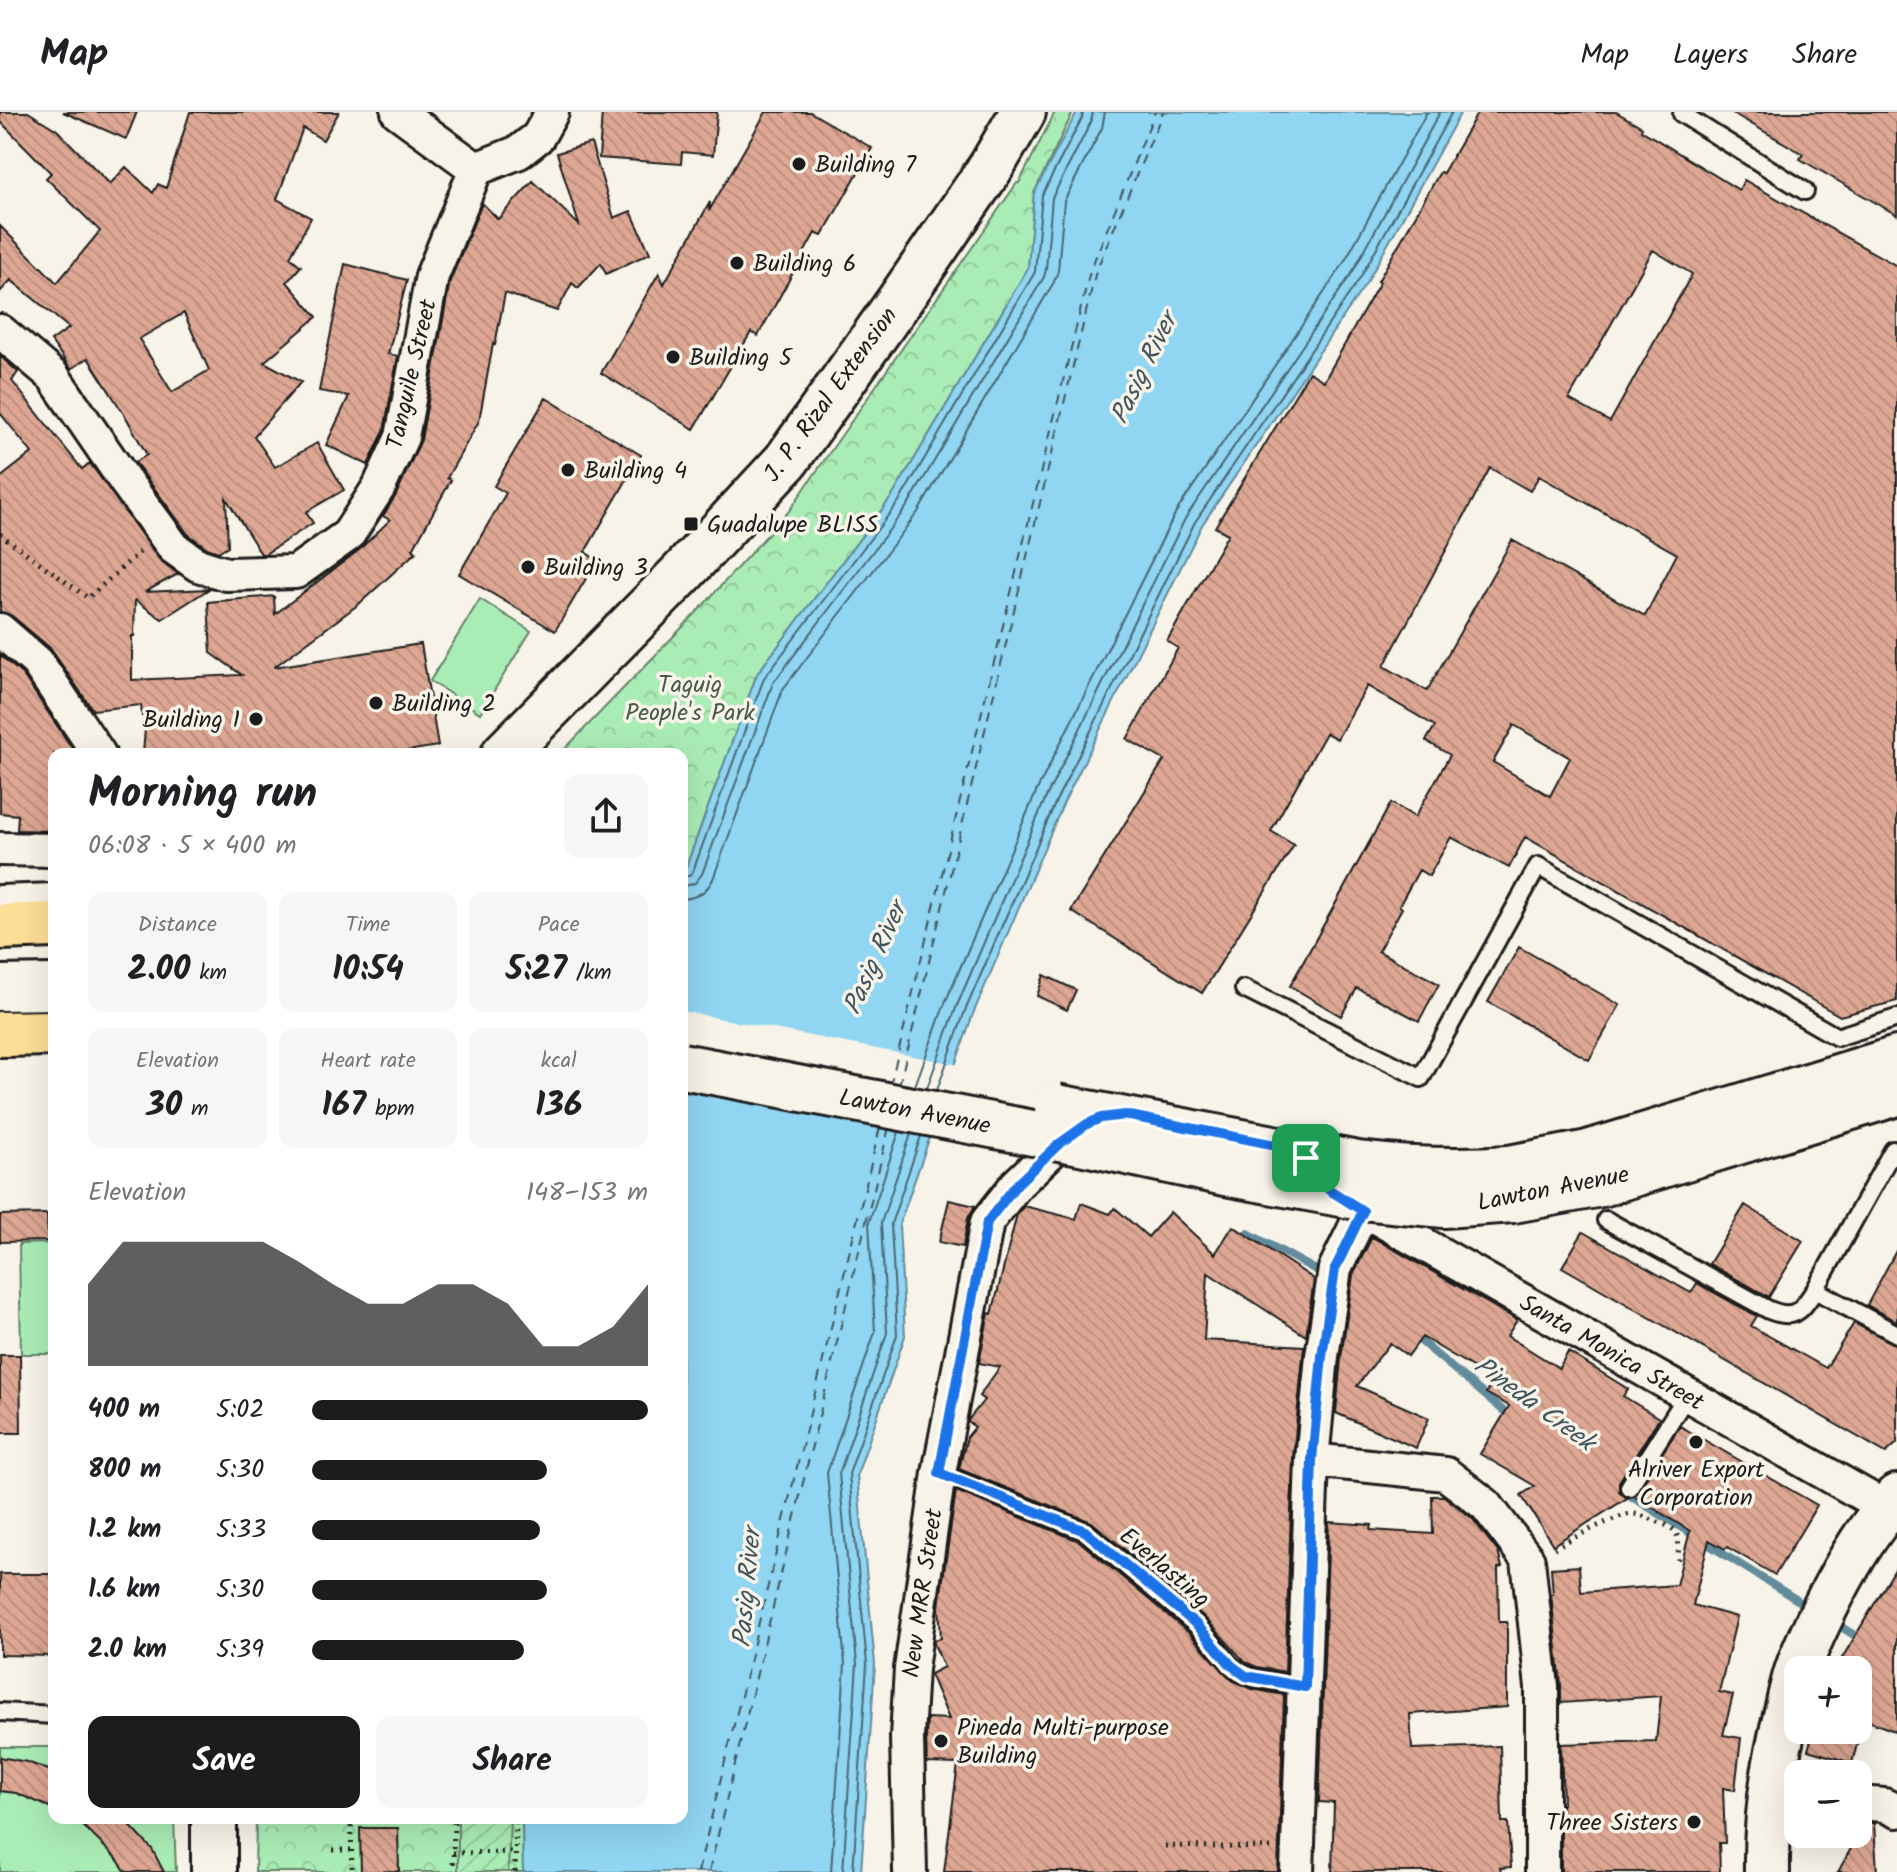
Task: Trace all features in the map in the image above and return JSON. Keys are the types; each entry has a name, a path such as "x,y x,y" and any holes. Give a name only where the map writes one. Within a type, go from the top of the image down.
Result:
{"main road":[{"name":"J. P. Rizal Extension","path":"510,748 683,572 786,461 982,179 1023,112"},
{"path":"0,927 48,925"},
{"path":"0,968 48,967"},
{"path":"0,978 48,978"},
{"path":"0,988 48,987"},
{"path":"0,1034 48,1033"},
{"name":"Lawton Avenue","path":"688,1037 1358,1164 1444,1171 1511,1184 1601,1184 1897,1093"},
{"name":"Lawton Avenue","path":"688,1067 1065,1139 1225,1173 1352,1196 1444,1205 1511,1184 1588,1153 1897,1059"},
{"path":"1784,1784 1780,1736 1798,1668 1821,1614 1847,1565 1893,1506"},
{"path":"1767,1872 1767,1836 1784,1798"},
{"path":"214,1824 214,1872"}],"street":[{"path":"398,112 476,169 519,152 538,137 552,112"},
{"name":"Tanguile Street","path":"0,331 53,376 174,548 198,565 226,574 296,572 348,535 379,487 402,437 432,276 476,169"},
{"path":"0,630 37,662 95,748"},
{"path":"0,849 48,850"},
{"path":"0,902 48,900"},
{"name":"Santa Monica Street","path":"987,1222 1017,1184 1059,1144 1087,1124 1111,1116 1125,1115 1296,1149 1314,1166 1328,1189 1363,1211 1687,1395 1893,1506"},
{"path":"1158,1163 1165,1123"},
{"name":"Santa Monica Street","path":"1059,1144 1289,1187 1328,1189"},
{"path":"1297,1860 1312,1460 1322,1356 1333,1281 1363,1211"},
{"name":"New MRR Street","path":"910,1872 907,1704 939,1473 987,1222"},
{"path":"1312,1460 1446,1474 1486,1505 1528,1560 1542,1687 1542,1872"},
{"path":"1872,1804 1897,1811"}],"lane":[{"path":"1683,112 1805,191"},
{"path":"1244,989 1421,1078 1538,866 1837,1037 1897,1018"},
{"path":"1606,1220 1781,1315 1792,1315 1802,1309 1815,1290 1893,1150"},
{"path":"1815,1290 1897,1334"},
{"path":"1629,1487 1687,1395"},
{"name":"Everlasting","path":"939,1473 1085,1531 1197,1625 1239,1672 1305,1687"},
{"path":"0,1712 48,1715"}],"path":[{"path":"0,534 88,598 162,533"},
{"path":"1528,1560 1621,1517 1636,1514 1677,1532 1678,1560"},
{"path":"351,1824 352,1872"},
{"path":"453,1872 454,1824"},
{"path":"515,1872 516,1824"},
{"path":"1165,1846 1297,1860"},
{"path":"333,1850 352,1850"},
{"path":"453,1853 511,1852"}],"green space":[{"name":"Taguig People's Park","path":"1055,112 1073,112 1034,193 1028,268 893,495 757,674 688,862 688,748 566,748 789,511 1019,183"},
{"path":"480,599 531,631 480,713 430,681"},
{"path":"48,1243 48,1354 21,1354 19,1244"},
{"path":"0,1747 48,1747 48,1824 174,1824 176,1872 0,1872"},
{"path":"256,1824 522,1824 523,1872 255,1872"},
{"path":"458,1824 510,1824 508,1872 458,1872"}],"water":[{"name":"Pasig River","path":"1077,112 1461,112 1367,282 1202,525 1064,802 973,1014 899,1225 905,1336 857,1475 875,1664 861,1872 523,1872 522,1824 688,1824 688,862 757,674 893,495 1028,268 1034,193"}],"pier":[{"path":"688,1012 959,1065 933,1137 688,1090"}],"building":[{"path":"0,112 28,112 57,130 110,184 126,167 153,193 158,184 166,188 190,112 339,112 323,140 303,128 277,199 311,218 290,257 301,266 287,282 317,317 264,362 301,382 254,436 275,467 317,443 344,490 306,512 313,523 261,554 226,498 228,546 218,552 188,534 135,462 147,455 88,358 71,369 51,341 69,328 11,280 0,292 0,226 57,283 100,231 46,178 51,173 0,121","holes":["184,313 209,370 172,392 139,339"]},
{"path":"63,112 137,112 126,139"},
{"path":"602,112 717,112 713,155 682,152 681,164 599,158"},
{"path":"766,112 810,112 872,148 822,236 815,233 758,336 751,332 694,429 601,373 659,273 664,284"},
{"path":"1478,112 1616,112 1739,190 1744,180 1897,266 1897,1001 1840,1016 1525,837 1509,868 1451,837 1429,876 1419,870 1378,951 1439,984 1419,1021 1357,988 1341,1016 1290,986 1391,803 1415,817 1450,755 1426,741 1435,726 1367,686 1337,739 1326,733 1271,831 1294,845 1202,993 1071,911 1164,760 1127,739 1178,648 1167,641 1228,534 1215,527 1309,372 1324,381 1440,172 1443,173","holes":["1653,250 1692,274 1610,422 1569,399","1490,468 1530,491 1539,476 1677,554 1645,616 1512,540 1427,691 1384,666","1514,725 1570,758 1550,796 1493,762"]},
{"path":"1731,112 1897,112 1897,215 1800,159 1803,154"},
{"path":"591,143 614,218 631,211 650,253 606,274 601,263 578,288 572,283 557,311 505,293 479,421 447,478 451,480 413,549 416,552 359,604 274,667 421,644 438,746 143,748 146,716 142,716 141,705 93,710 50,648 12,616 0,612 0,478 32,453 0,413 0,356 18,372 12,381 82,469 90,463 159,559 178,574 145,592 209,589 162,619 135,600 132,680 242,675 211,653 208,602 274,596 275,614 359,550 390,520 383,516 421,440 450,281 482,203 498,219 533,181 579,225 557,153"},
{"path":"345,264 407,280 388,354 398,356 384,431 368,465 326,445 349,396 319,391"},
{"path":"546,398 641,455 585,552 597,560 555,631 459,574 506,493 494,486"},
{"path":"0,655 23,675 72,748 48,748 48,831 17,830 18,815 0,813"},
{"path":"1519,947 1620,1005 1589,1060 1488,1002"},
{"path":"1044,975 1076,990 1067,1010 1037,996"},
{"path":"949,1200 975,1206 968,1218 963,1247 939,1242"},
{"path":"1081,1203 1110,1214 1115,1208 1148,1237 1170,1212 1215,1254 1233,1226 1314,1279 1306,1336 1208,1273 1204,1340 1304,1346 1293,1458 1285,1672 1245,1662 1204,1617 1092,1522 959,1469 967,1437 975,1427 968,1422 969,1419 984,1400 979,1396 1000,1367 979,1363 989,1313 992,1314 1017,1214 1024,1206 1076,1219"},
{"path":"1745,1205 1803,1241 1769,1297 1709,1264"},
{"path":"47,1214 48,1241 0,1242 0,1215"},
{"path":"1583,1232 1691,1293 1697,1283 1757,1316 1751,1326 1826,1368 1854,1323 1897,1345 1897,1443 1886,1453 1562,1267"},
{"path":"1372,1237 1517,1320 1507,1336 1559,1368 1568,1352 1628,1389 1623,1396 1659,1418 1619,1482 1619,1491 1627,1498 1553,1545 1521,1495 1535,1486 1480,1454 1509,1406 1486,1393 1494,1380 1422,1337 1408,1356 1390,1343 1357,1386 1429,1418 1416,1448 1336,1413 1353,1275"},
{"path":"1897,1249 1897,1322 1867,1305"},
{"path":"0,1355 20,1355 21,1433 0,1433"},
{"path":"1680,1426 1817,1505 1775,1575 1709,1540 1693,1605 1737,1617 1719,1692 1733,1695 1723,1735 1741,1738 1735,1790 1723,1788 1725,1843 1719,1843 1720,1872 1561,1872 1561,1744 1656,1741 1661,1696 1561,1703 1551,1568 1579,1566 1581,1592 1676,1585 1690,1531 1634,1496"},
{"path":"956,1491 1079,1541 1189,1633 1232,1680 1252,1689 1284,1695 1278,1872 944,1872 958,1764 927,1763 926,1737 927,1718 949,1719 930,1674 944,1667 934,1640 941,1638 939,1606"},
{"path":"1432,1496 1444,1496 1472,1518 1498,1552 1502,1567 1498,1568 1499,1622 1507,1622 1507,1707 1410,1714 1412,1749 1500,1746 1502,1822 1508,1822 1511,1867 1500,1868 1501,1872 1332,1872 1334,1803 1319,1802 1329,1522 1372,1525 1371,1530 1433,1534"},
{"path":"1897,1566 1897,1732 1872,1722 1872,1656 1843,1656"},
{"path":"0,1574 48,1574 48,1656 0,1655"},
{"path":"1810,1744 1857,1744 1853,1760 1808,1750"},
{"path":"0,1757 48,1770 48,1806 16,1793 0,1791"},
{"path":"1874,1823 1877,1872 1838,1872 1851,1848 1872,1848"},
{"path":"81,1824 129,1824 152,1849 164,1872 126,1872"},
{"path":"360,1828 398,1828 399,1871 361,1872"}],"waterway":[{"name":"Pineda Creek","path":"1248,1233 1325,1275"},
{"name":"Pineda Creek","path":"1412,1334 1512,1418"},
{"name":"Pineda Creek","path":"1613,1485 1802,1603"},
{"name":"Pineda Creek","path":"1835,1623 1862,1640"}],"ferry route":[{"path":"890,1086 1090,271 1155,112"},
{"path":"899,1086 1096,271 1163,112"},
{"path":"698,1872 880,1127"},
{"path":"709,1872 889,1127"}],"place":[{"name":"Building 7","path":"799,164"},
{"name":"Building 6","path":"737,263"},
{"name":"Building 5","path":"673,357"},
{"name":"Building 4","path":"568,470"},
{"name":"Guadalupe BLISS","path":"691,524"},
{"name":"Building 3","path":"528,567"},
{"name":"Building 2","path":"376,703"},
{"name":"Building 1","path":"256,719"},
{"name":"Alriver Export Corporation","path":"1696,1442"},
{"name":"Pineda Multi-purpose Building","path":"941,1741"},
{"name":"Three Sisters","path":"1694,1822"}],"route":[{"path":"1125,1115 1287,1146 1306,1158 1328,1189 1363,1211 1335,1269 1322,1356 1312,1460 1305,1687 1239,1672 1197,1625 1085,1531 939,1473 987,1222 1017,1184 1059,1144 1087,1124 1101,1118 1125,1115"}]}
